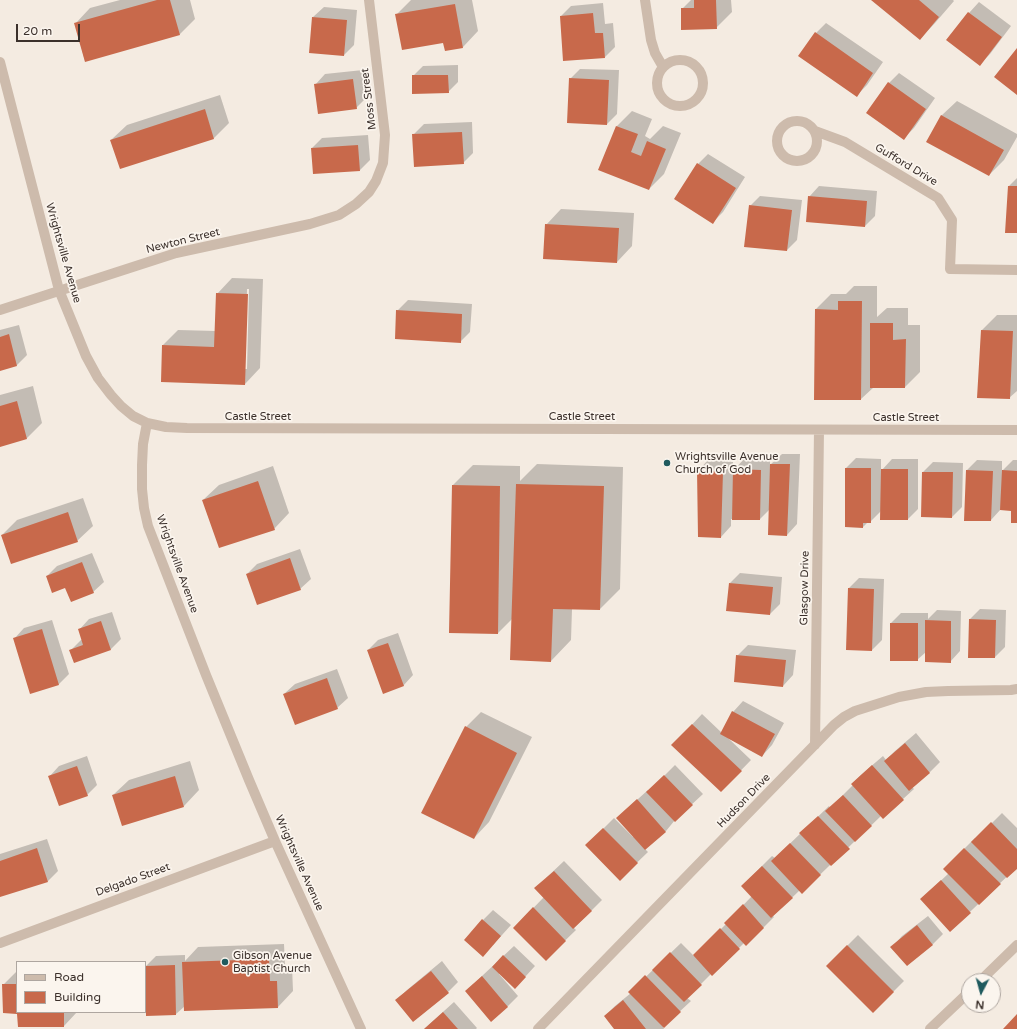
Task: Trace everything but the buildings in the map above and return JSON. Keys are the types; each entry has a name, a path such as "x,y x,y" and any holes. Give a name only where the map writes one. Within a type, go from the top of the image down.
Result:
{"street":[{"name":"Moss Street","path":"369,192 376,181 383,163 385,135 370,0"},
{"path":"645,0 651,40 655,53 663,67"},
{"path":"676,60 691,62 697,67 701,73 703,87 701,94 696,100 689,105 682,107 674,106 666,102 661,97 657,89 659,73 663,67 669,62 676,60"},
{"name":"Wrightsville Avenue","path":"0,62 59,290 86,356 98,378 121,406 133,416 147,423 143,444 142,489 148,526 206,675 275,840 361,1029"},
{"name":"Gufford Drive","path":"815,131 818,145 816,151 806,160 800,162 787,159 779,149 777,142 781,130 786,125 799,121 811,126 815,131 845,142 938,198 952,220 950,269 1017,270"},
{"name":"Newton Street","path":"0,310 176,253 310,224 339,215 356,204 369,192"},
{"name":"Castle Street","path":"147,423 166,427 186,428 1017,430"},
{"name":"Glasgow Drive","path":"816,745 819,430"},
{"name":"Hudson Drive","path":"538,1029 834,725 844,717 855,711 899,697 926,692 948,690 1017,689"},
{"name":"Delgado Street","path":"0,943 275,840"},
{"path":"988,973 1017,945"},
{"path":"930,1029 961,1000"}],"place":[{"name":"Wrightsville Avenue Church of God","path":"667,463"},
{"name":"Gibson Avenue Baptist Church","path":"225,962"}]}
